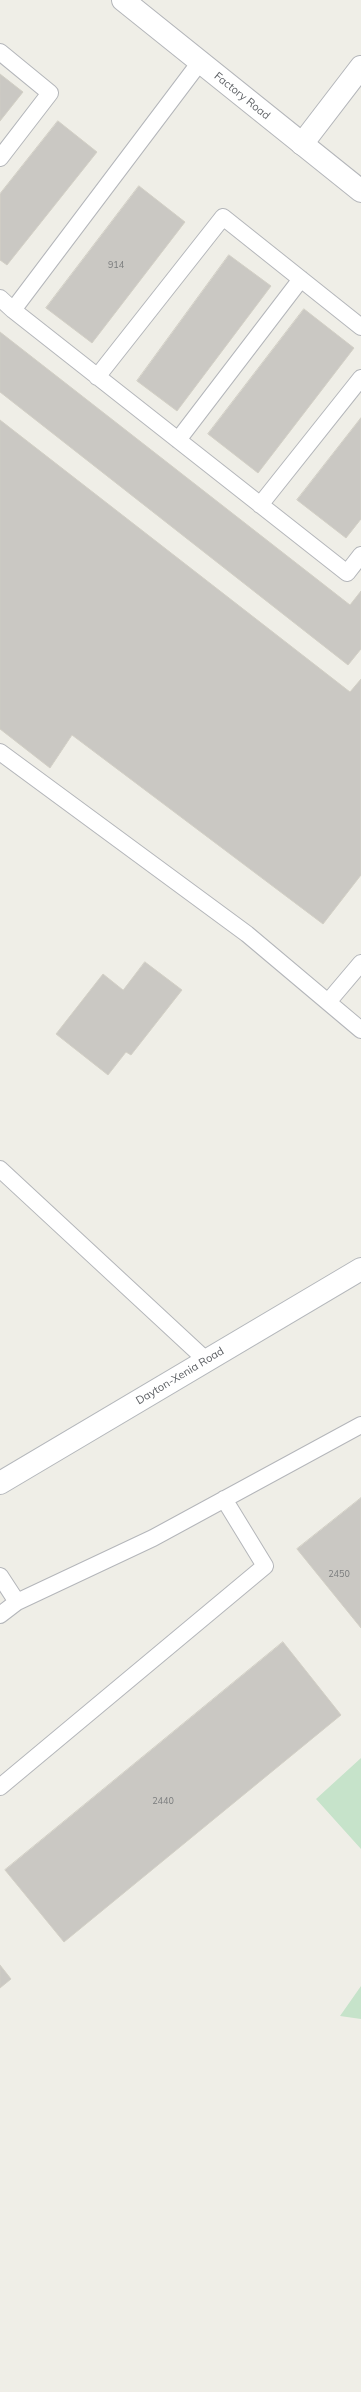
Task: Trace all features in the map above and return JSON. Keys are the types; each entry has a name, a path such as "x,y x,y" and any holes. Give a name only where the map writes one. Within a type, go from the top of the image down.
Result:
{"street":[{"name":"Factory Road","path":"123,0 361,190"},
{"path":"302,144 361,67"},
{"name":"Dayton-Xenia Road","path":"0,1483 361,1269"}],"lane":[{"path":"0,52 50,93 0,158"},
{"path":"13,310 200,62"},
{"path":"97,377 223,217 361,327"},
{"path":"178,440 301,279"},
{"path":"0,298 97,377 347,573 361,555"},
{"path":"260,505 361,378"},
{"path":"0,752 247,934 361,1030"},
{"path":"328,1002 361,963"},
{"path":"0,1168 206,1360"},
{"path":"0,1615 17,1602 153,1538 361,1424"},
{"path":"0,1787 265,1566 224,1499"},
{"path":"0,1576 17,1602"}],"green space":[{"path":"361,1758 361,1849 316,1799"},
{"path":"361,1986 361,2019 340,2016"}],"building":[{"path":"0,74 23,92 0,121"},
{"path":"58,121 97,152 7,265 0,260 0,194"},
{"path":"139,186 185,222 92,343 46,308"},
{"path":"229,255 271,286 177,411 137,381"},
{"path":"304,309 354,348 258,473 208,434"},
{"path":"0,332 350,605 361,591 361,649 348,665 0,392"},
{"path":"361,418 361,519 346,538 297,500"},
{"path":"0,420 350,692 361,679 361,875 323,924 72,735 50,768 0,729"},
{"path":"145,962 182,990 131,1055 126,1052 108,1075 56,1034 103,974 123,990"},
{"path":"361,1498 361,1628 297,1549"},
{"path":"283,1642 341,1715 64,1942 5,1870"},
{"path":"0,1965 11,1979 0,1988"}]}
